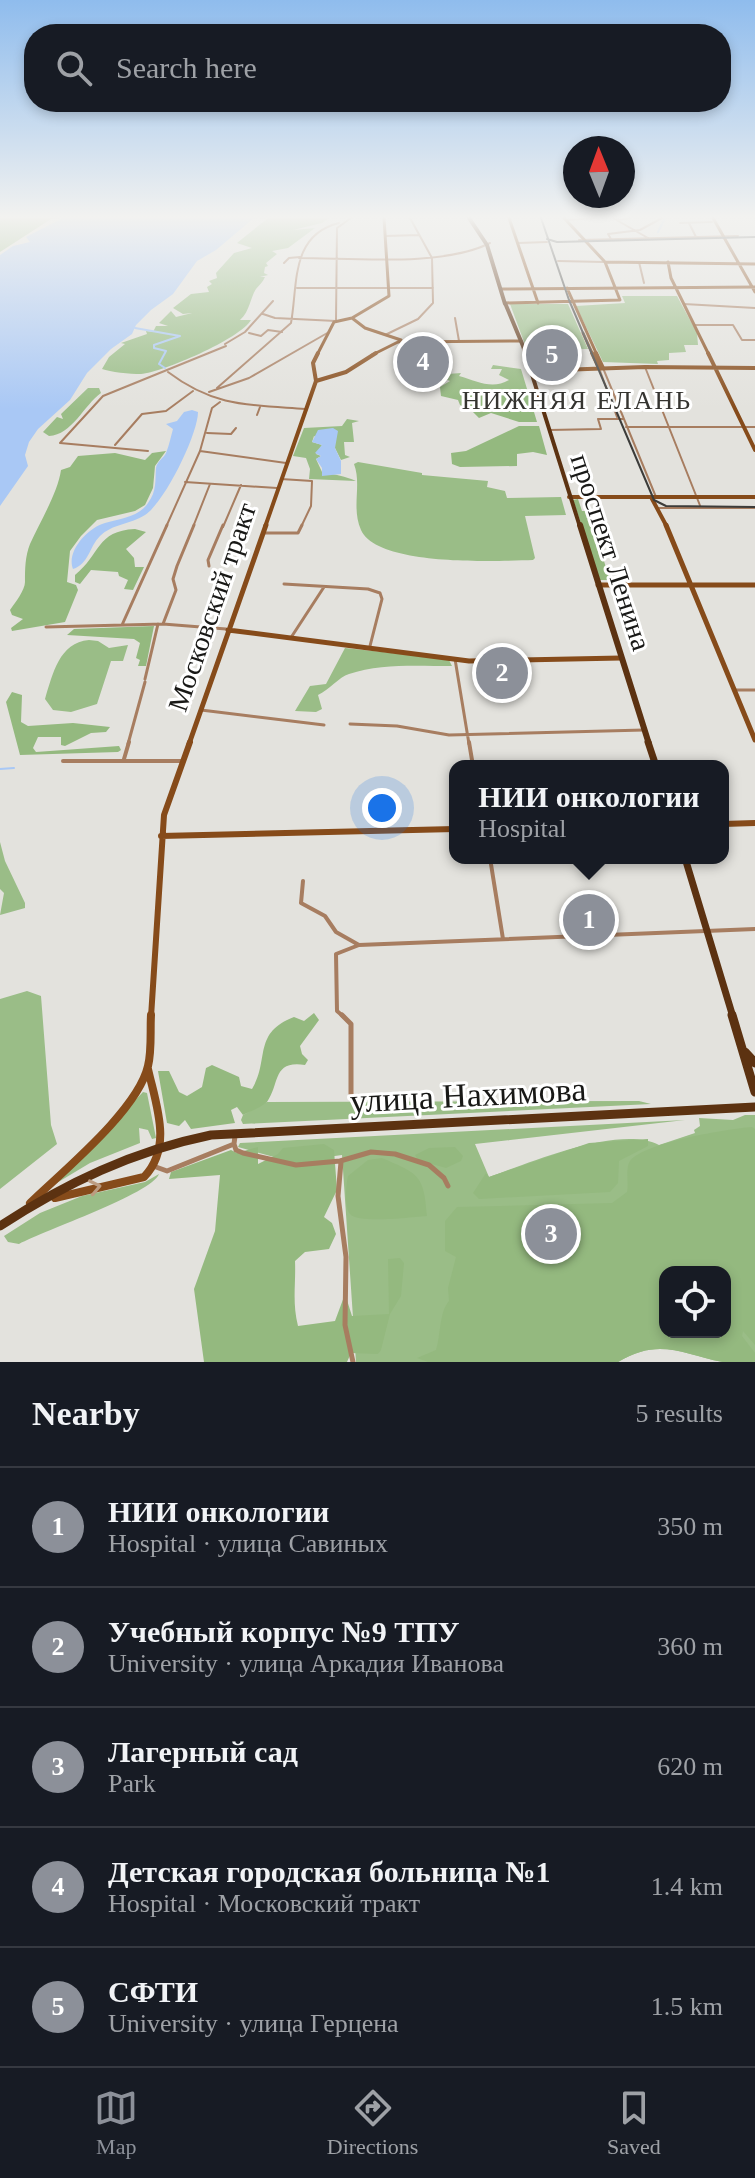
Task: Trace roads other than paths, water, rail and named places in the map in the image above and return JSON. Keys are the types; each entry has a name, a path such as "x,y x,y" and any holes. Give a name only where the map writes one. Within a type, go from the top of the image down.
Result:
{"main road":[{"path":"336,321 355,318 388,297 389,282"},
{"name":"проспект Ленина","path":"499,282 524,351 654,760"},
{"path":"531,282 538,303"},
{"path":"505,303 620,300 613,282"},
{"path":"674,282 755,450"},
{"path":"565,288 601,368"},
{"path":"501,289 754,289"},
{"path":"355,318 365,328 398,342"},
{"name":"Московский тракт","path":"148,1066 161,836 167,807 316,378 313,363 336,321"},
{"path":"389,337 390,345"},
{"path":"316,378 346,372 398,342 519,341"},
{"path":"530,371 645,367 755,368"},
{"path":"569,497 755,497"},
{"path":"654,497 755,740"},
{"path":"598,585 755,585"},
{"path":"228,630 455,659 621,658"},
{"path":"729,824 755,823"},
{"path":"161,836 449,829"},
{"path":"687,864 755,1092"},
{"path":"745,1052 755,1063"},
{"path":"21,1212 63,1194 144,1177 154,1166 161,1147 148,1066"},
{"path":"21,1212 127,1105 142,1083 148,1066"},
{"name":"улица Нахимова","path":"4,1223 87,1173 141,1152 184,1140 235,1133 755,1107"}],"street":[{"path":"217,388 282,332 292,318 296,282"},
{"path":"263,314 336,321 337,282"},
{"path":"389,337 428,312 433,303 433,282"},
{"path":"295,288 433,288"},
{"path":"148,451 66,446 61,445 61,440 103,396 225,345 245,332 273,301"},
{"path":"684,304 755,308"},
{"path":"455,318 459,341"},
{"path":"694,325 733,325 742,340 755,340"},
{"path":"249,333 261,336 268,330 282,332"},
{"path":"168,371 193,391 209,392 249,378 329,332"},
{"path":"645,367 701,508"},
{"path":"601,368 654,497"},
{"path":"601,368 618,419"},
{"path":"113,447 142,414 166,411 193,391"},
{"path":"209,392 220,402 305,409"},
{"path":"122,625 200,451 212,408 220,402"},
{"path":"257,415 260,407"},
{"path":"549,430 601,429 598,419 623,419"},
{"path":"626,427 755,427"},
{"path":"207,433 230,435 236,428"},
{"path":"200,451 286,463"},
{"path":"261,533 298,533 311,506 312,481 281,479"},
{"path":"185,482 277,488"},
{"path":"124,759 161,624 176,590 173,579 177,566 210,484"},
{"path":"209,566 208,560 241,485"},
{"path":"659,508 755,508"},
{"path":"284,584 368,589 380,593 382,599 370,649"},
{"path":"290,640 324,587"},
{"path":"46,627 161,624 228,630"},
{"path":"455,659 472,760"},
{"path":"734,690 755,690"},
{"path":"200,709 255,715 299,725 324,725"},
{"path":"350,724 397,726 449,735 644,730"},
{"path":"63,761 182,761"},
{"path":"491,864 503,939"},
{"path":"303,881 301,903 325,916 336,932 359,945"},
{"path":"351,1094 351,1024 337,1011 336,954 359,945 755,929"},
{"path":"235,1133 236,1150 251,1156 285,1164 341,1162 361,1154 389,1153 439,1170 448,1186"},
{"path":"154,1166 167,1171 234,1144"},
{"path":"341,1162 338,1196 346,1257 345,1325 353,1362"}],"water":[{"path":"0,282 182,282 173,294 136,325 132,334 111,349 87,373 70,400 38,429 25,455 28,466 0,506"},
{"path":"184,412 198,412 193,436 162,497 145,515 105,532 96,540 86,559 73,569 75,548 85,535 98,526 134,514 151,499 157,466 166,453 173,429 166,424 177,421"},
{"path":"333,428 338,431 335,448 341,461 341,474 322,476 322,468 316,459 321,456 315,453 322,445 312,442 318,430"}],"waterway":[{"path":"135,328 180,336 154,345 154,348 166,351 159,364 165,368"},
{"path":"0,769 14,768"}],"tram line":[{"path":"563,282 654,500 666,506 755,507"}],"place":[{"name":"СФТИ","path":"552,355"},
{"name":"Детская городская больница №1","path":"423,362"},
{"name":"Учебный корпус №9 ТПУ","path":"502,673"},
{"name":"НИИ онкологии","path":"589,920"},
{"name":"Лагерный сад","path":"551,1234"}],"district":[{"name":"НИЖНЯЯ ЕЛАНЬ","path":"577,400"}]}
